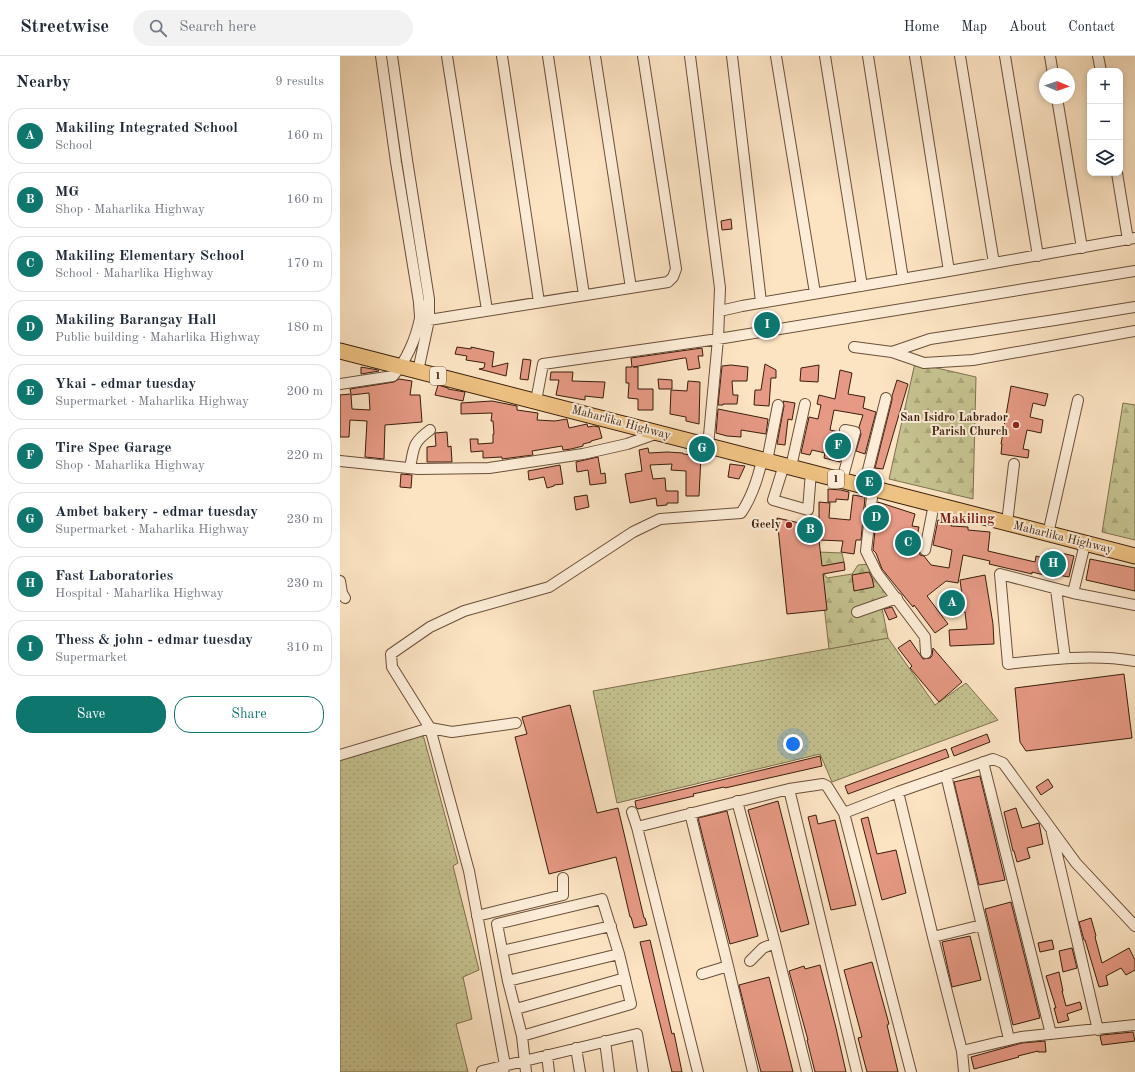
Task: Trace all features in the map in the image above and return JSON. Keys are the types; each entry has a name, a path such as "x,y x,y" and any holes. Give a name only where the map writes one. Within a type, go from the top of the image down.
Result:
{"highway":[{"name":"Maharlika Highway","path":"340,351 1135,556"}],"street":[{"path":"340,384 393,376 401,367 425,319 419,302 396,162 381,56"},
{"path":"392,56 429,299 418,371"},
{"path":"449,56 487,310"},
{"path":"502,56 539,302"},
{"path":"548,56 584,295"},
{"path":"595,56 631,288"},
{"path":"425,319 668,282 673,277 676,269 643,56"},
{"path":"690,56 720,288 718,339 708,446"},
{"path":"732,56 761,302"},
{"path":"776,56 815,294"},
{"path":"825,56 862,286"},
{"path":"868,56 903,279"},
{"path":"915,56 949,271"},
{"path":"960,56 994,263"},
{"path":"1005,56 1038,256"},
{"path":"1050,56 1052,68"},
{"path":"1098,56 1100,68"},
{"path":"1058,104 1082,248"},
{"path":"720,311 761,302 1131,239 1118,176"},
{"path":"536,401 543,364 718,339 1135,272"},
{"path":"892,352 930,339 1135,307"},
{"path":"854,346 892,352 924,362 973,360 1135,330"},
{"path":"886,398 869,487 866,551 878,573 925,636 926,653"},
{"path":"1048,534 1078,400"},
{"path":"805,404 788,466 773,500 808,510 811,472"},
{"path":"504,1069 469,871 430,728 392,667 391,654 430,627 464,611 549,587 633,532 660,519 741,513 748,503 765,460 778,405"},
{"path":"410,468 416,442 430,430"},
{"path":"842,480 855,432 845,430"},
{"path":"340,461 410,468 490,468 583,454 627,444 658,433"},
{"path":"1007,523 1014,464"},
{"path":"924,550 934,504"},
{"path":"1073,593 1085,544"},
{"path":"1135,605 1073,593 1000,574 1008,664 1065,658 1120,658 1135,661"},
{"path":"340,581 342,593 345,598"},
{"path":"1056,589 1065,658"},
{"path":"857,612 897,598"},
{"path":"340,755 430,728 452,732 516,723"},
{"path":"844,813 898,792 993,759 1003,763 1076,863 1135,926"},
{"path":"983,762 1052,1034"},
{"path":"946,775 1009,1039"},
{"path":"637,827 789,789 823,784 827,786 844,813 911,1072"},
{"path":"789,789 857,1072"},
{"path":"898,792 932,937 962,1051 964,1072"},
{"path":"737,801 775,943 807,1072"},
{"path":"632,812 698,1072"},
{"path":"690,813 753,1072"},
{"path":"1050,827 1098,1030"},
{"path":"477,916 563,895 563,878"},
{"path":"522,1036 631,1004 619,954 602,899 498,924 508,981 522,1036 526,1072"},
{"path":"932,937 982,924"},
{"path":"502,951 611,926"},
{"path":"750,961 763,948 775,943"},
{"path":"508,981 619,954"},
{"path":"702,974 728,966"},
{"path":"516,1009 625,978"},
{"path":"962,1051 1009,1039 1135,1025"},
{"path":"482,1071 504,1069 524,1060 637,1034 643,1072"},
{"path":"604,1041 609,1072"},
{"path":"576,1048 580,1072"},
{"path":"547,1055 549,1072"}],"green space":[{"path":"915,363 976,377 973,499 889,479"},
{"path":"1123,403 1135,405 1135,540 1102,532"},
{"path":"818,552 842,553 844,562 823,566 824,574 827,578 852,574 858,565 870,564 891,600 881,603 888,638 829,649"},
{"path":"888,638 935,705 966,683 998,720 832,782 820,754 617,803 593,691"},
{"path":"422,731 458,863 453,866 479,970 463,977 472,1019 456,1024 468,1072 340,1072 340,756"}],"building":[{"path":"731,219 732,229 722,230 721,221"},
{"path":"457,347 471,349 471,347 494,352 492,367 508,363 506,376 479,369 484,368 485,363 466,360 467,356 455,354"},
{"path":"702,348 703,356 698,356 700,368 688,370 686,358 633,367 638,367 638,389 653,389 653,410 638,410 638,399 628,398 629,383 626,383 626,367 632,367 631,358"},
{"path":"523,359 531,360 528,380 520,379"},
{"path":"765,364 776,370 776,378 771,378 769,406 754,405 755,390 761,390"},
{"path":"731,365 748,367 747,381 732,381 733,395 738,395 737,404 718,405 722,366"},
{"path":"819,365 818,382 800,381 801,368"},
{"path":"361,367 378,370 379,371 361,374"},
{"path":"840,370 852,373 848,394 865,397 863,408 876,412 865,454 856,451 861,434 859,427 863,415 834,410 830,430 839,432 841,435 847,437 840,462 824,458 825,453 812,450 810,455 801,453 809,417 818,419 821,405 817,404 819,395 835,399"},
{"path":"551,372 573,372 572,381 605,382 603,398 585,396 585,400 556,395 559,380 550,380"},
{"path":"399,379 412,381 410,395 420,395 422,422 385,425 384,459 365,457 367,421 350,420 349,437 340,437 340,395 351,394 350,389 394,382","holes":["369,393 370,410 352,409 351,395"]},
{"path":"658,379 672,380 672,389 659,389"},
{"path":"897,380 908,384 883,469 875,468 892,396"},
{"path":"688,381 700,382 699,424 686,421 686,417 670,414 671,390 687,391"},
{"path":"438,385 448,389 465,392 463,401 435,395"},
{"path":"1011,386 1048,394 1045,406 1033,403 1030,417 1043,420 1041,433 1027,430 1023,449 1029,450 1028,458 1001,454 1001,444"},
{"path":"492,401 517,406 517,410 538,413 537,420 555,421 567,419 569,428 587,424 588,427 599,427 602,438 571,449 563,450 562,446 532,451 533,455 502,459 502,457 483,458 483,451 471,452 470,439 478,439 478,444 493,443 494,434 493,421 491,421 492,413 461,414 461,403"},
{"path":"783,401 795,403 792,420 788,419 785,445 777,444 784,406"},
{"path":"718,409 768,419 766,434 741,430 741,437 727,436 716,433"},
{"path":"447,432 448,447 451,446 452,462 427,462 427,447 436,446 435,433"},
{"path":"648,448 649,453 667,452 701,456 699,496 686,496 686,471 671,470 672,464 650,465 653,479 665,478 666,491 678,491 678,503 667,503 667,505 657,506 656,498 630,503 625,474 642,471 639,450"},
{"path":"598,457 601,474 605,473 606,483 590,485 588,470 577,472 576,462"},
{"path":"730,464 745,466 739,479 728,477"},
{"path":"560,465 563,484 554,485 547,488 544,477 529,480 528,471"},
{"path":"401,474 412,475 411,488 400,487"},
{"path":"828,489 849,492 848,500 836,499 836,502 828,502"},
{"path":"587,495 589,507 576,510 574,497"},
{"path":"853,495 865,497 861,540 856,540 854,554 841,552 843,541 819,540 822,566 844,562 845,570 823,574 827,610 787,614 777,518 809,525 819,524 819,502 830,503 829,518 850,520"},
{"path":"878,502 915,514 912,526 919,527 916,541 909,539 919,550 920,555 924,556 931,565 949,568 952,550 933,545 938,520 952,523 951,526 968,527 968,530 990,532 988,551 1035,562 1036,556 1046,559 1048,550 1074,556 1069,577 1052,574 1052,577 1032,572 1032,574 989,564 990,561 963,555 958,583 946,581 927,596 948,624 935,633 914,605 913,607 882,569 876,553 873,550"},
{"path":"1090,559 1135,568 1135,591 1086,580"},
{"path":"869,572 874,587 854,591 852,575"},
{"path":"985,575 993,624 994,644 950,646 949,630 967,629 965,612 949,612 950,601 963,602 960,580"},
{"path":"892,607 897,617 889,620 884,609"},
{"path":"910,640 923,659 930,658 932,656 933,648 962,682 939,702 910,668 912,666 898,648"},
{"path":"1124,674 1132,738 1026,751 1020,742 1015,688"},
{"path":"570,705 597,813 618,808 644,918 647,925 634,928 616,857 549,874 515,737 527,734 522,717"},
{"path":"987,734 990,742 954,756 951,748"},
{"path":"946,749 949,757 848,794 845,786"},
{"path":"820,756 822,766 693,794 694,796 638,809 636,807 635,801"},
{"path":"980,776 1005,880 979,885 954,782"},
{"path":"1048,779 1053,787 1041,795 1036,787"},
{"path":"778,801 809,924 781,932 748,810"},
{"path":"1016,808 1022,828 1039,823 1043,844 1027,848 1030,858 1017,862 1004,812"},
{"path":"727,811 758,936 730,944 698,818"},
{"path":"816,815 818,824 835,820 856,905 831,910 808,817"},
{"path":"868,817 877,854 896,850 906,893 882,900 861,819"},
{"path":"1011,902 1040,1018 1013,1025 985,909"},
{"path":"1091,918 1102,963 1129,948 1135,960 1135,970 1126,975 1121,968 1106,976 1108,985 1099,987 1079,922"},
{"path":"970,936 981,980 952,987 942,942"},
{"path":"650,940 672,1034 674,1033 682,1072 672,1072 640,942"},
{"path":"1052,940 1054,949 1040,952 1038,943"},
{"path":"1072,948 1077,968 1063,972 1059,951"},
{"path":"872,962 889,1024 887,1025 898,1072 867,1072 858,1038 862,1037 844,970"},
{"path":"820,965 846,1072 815,1072 789,971 804,966 805,969"},
{"path":"1059,972 1066,1006 1080,1002 1082,1009 1067,1014 1069,1020 1058,1023 1054,1008 1056,1008 1046,976"},
{"path":"769,977 793,1072 761,1072 756,1053 739,985"},
{"path":"1133,1032 1135,1041 1102,1045 1100,1036 1102,1035"},
{"path":"1045,1041 1046,1052 1038,1051 974,1069 971,1057 1022,1043"}],"place":[{"name":"Thess & john - edmar tuesday","path":"767,325"},
{"name":"San Isidro Labrador Parish Church","path":"1016,425"},
{"name":"Tire Spec Garage","path":"838,446"},
{"name":"Ambet bakery - edmar tuesday","path":"702,449"},
{"name":"Ykai - edmar tuesday","path":"869,483"},
{"name":"Makiling Barangay Hall","path":"876,518"},
{"name":"Geely","path":"789,525"},
{"name":"MG","path":"810,530"},
{"name":"Makiling Elementary School","path":"908,543"},
{"name":"Fast Laboratories","path":"1053,564"},
{"name":"Makiling Integrated School","path":"952,603"}],"district":[{"name":"Makiling","path":"967,519"}]}
